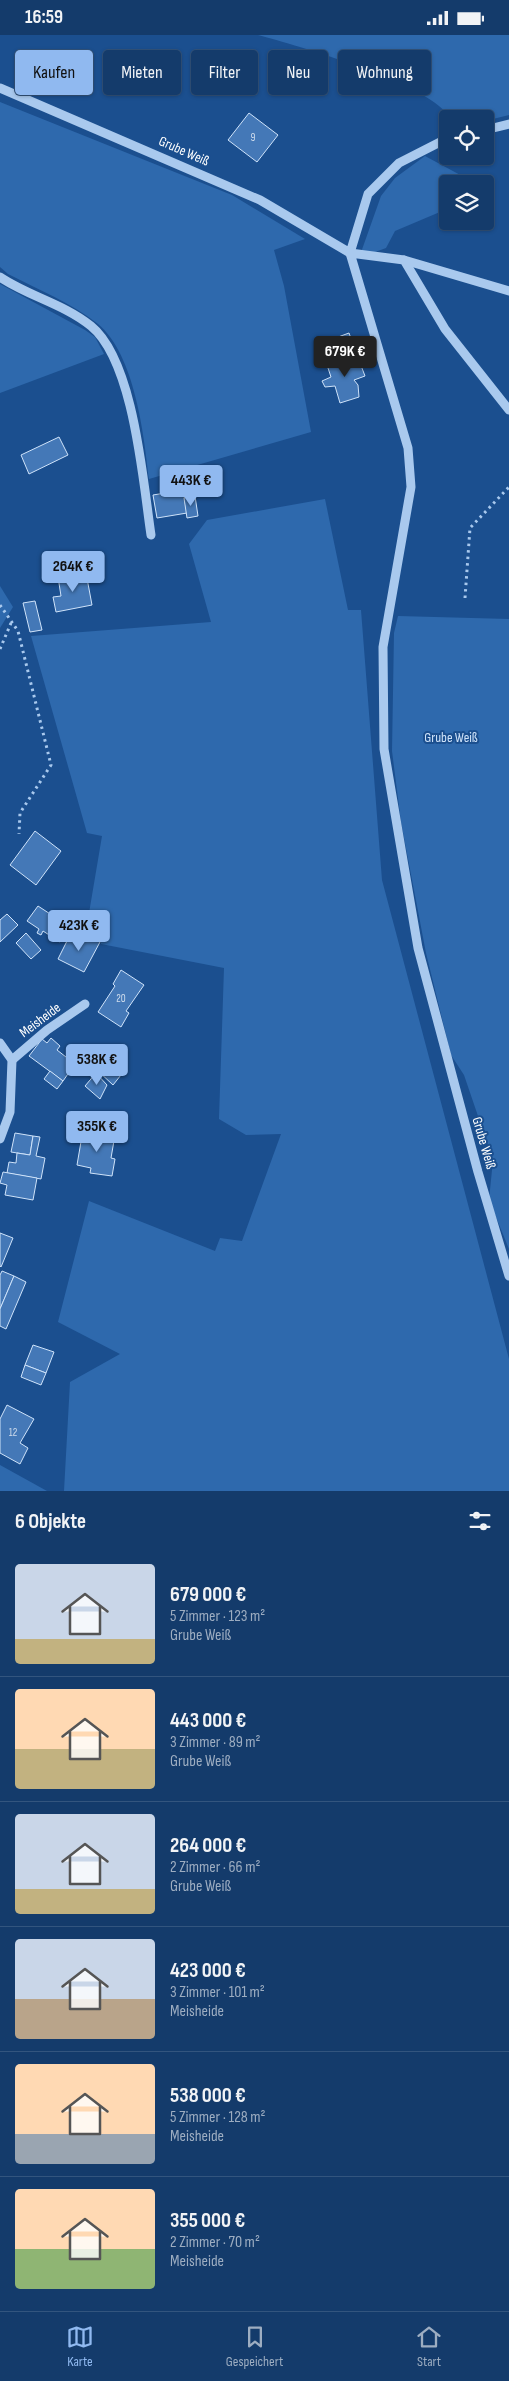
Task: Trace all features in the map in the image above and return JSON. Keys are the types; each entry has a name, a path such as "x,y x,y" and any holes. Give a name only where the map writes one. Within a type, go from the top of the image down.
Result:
{"street":[{"name":"Grube Weiß","path":"0,88 260,200 350,253 404,260 509,291"},
{"path":"494,127 509,124"},
{"path":"350,253 368,194 398,163 439,142"},
{"name":"Grube Weiß","path":"350,253 406,439 412,469 411,487 383,647 384,749 418,948 472,1154 509,1276"},
{"path":"404,260 445,329 509,410"},
{"path":"0,277 92,326 111,351 126,391 136,434 151,535"},
{"name":"Meisheide","path":"12,1060 48,1029 85,1004"},
{"path":"0,1043 12,1060 10,1112 0,1139"}],"path":[{"path":"466,598 470,528 509,487"},
{"path":"0,605 18,631 50,765 20,813 19,834"},
{"path":"0,649 12,622"}],"green space":[{"path":"258,35 509,35 509,115 494,119 494,110 442,110 422,95 431,95 431,50 338,50 338,59 328,56 328,50 302,48"},
{"path":"0,102 232,195 305,239 274,250 284,286 311,432 149,479 136,397 121,355 111,338 88,316 8,274 0,267"},
{"path":"425,156 460,175 439,175 439,212 395,231 386,248 359,258 381,196 395,178"},
{"path":"0,284 85,330 95,337 104,354 0,393"},
{"path":"325,499 348,610 361,610 382,880 509,1359 509,1491 64,1491 70,1382 120,1354 58,1322 89,1201 215,1251 220,1238 242,1241 281,1134 246,1135 219,1119 224,968 101,944 101,929 88,919 102,836 87,833 31,636 211,622 189,544 207,520"},
{"path":"0,586 13,607 0,628"},
{"name":"Grube Weiß","path":"398,616 509,619 509,1249 489,1200 493,1160 464,1075 451,1055 426,953 401,822 392,751 394,633"},
{"path":"0,1465 47,1491 0,1491"}],"building":[{"path":"249,113 278,135 257,162 228,140"},
{"path":"349,333 357,355 327,365 319,344"},
{"path":"357,355 365,376 354,380 358,385 359,397 340,403 335,386 325,387 322,381 331,377 327,365"},
{"path":"59,437 68,455 29,474 21,455"},
{"path":"183,490 187,513 157,518 153,495"},
{"path":"195,496 198,516 187,518 184,498"},
{"path":"86,573 92,605 56,612 53,597 61,596 58,577"},
{"path":"35,601 42,630 30,632 23,603"},
{"path":"35,831 61,851 36,885 10,865"},
{"path":"38,906 70,927 60,942 43,931 41,935 37,933 39,929 27,921"},
{"path":"7,914 18,925 0,942 0,920"},
{"path":"26,933 41,950 31,959 16,943"},
{"path":"85,934 100,942 84,972 58,959 69,937 81,943"},
{"path":"121,970 144,985 126,1011 129,1013 121,1027 98,1012 115,986 113,984"},
{"path":"51,1038 60,1046 57,1050 75,1064 63,1081 29,1056 42,1039 47,1043"},
{"path":"108,1050 123,1064 121,1067 125,1070 113,1085 97,1070 104,1062 100,1058"},
{"path":"50,1071 63,1081 57,1089 44,1079"},
{"path":"96,1073 107,1085 100,1099 85,1086"},
{"path":"83,1130 115,1135 111,1158 115,1159 112,1176 90,1173 91,1168 77,1165"},
{"path":"15,1133 33,1136 30,1155 11,1152"},
{"path":"33,1136 40,1137 36,1156 45,1158 41,1179 7,1173 9,1162 16,1163 17,1153 30,1155"},
{"path":"3,1172 37,1178 33,1200 5,1195 7,1185 0,1183"},
{"path":"0,1233 13,1238 1,1267 0,1266"},
{"path":"2,1271 14,1276 0,1309 0,1275"},
{"path":"14,1276 26,1282 6,1329 0,1326 0,1309"},
{"path":"33,1345 54,1352 46,1373 25,1365"},
{"path":"25,1365 46,1373 41,1385 21,1377"},
{"path":"7,1405 34,1419 20,1443 28,1448 20,1464 0,1453 0,1419"}]}
